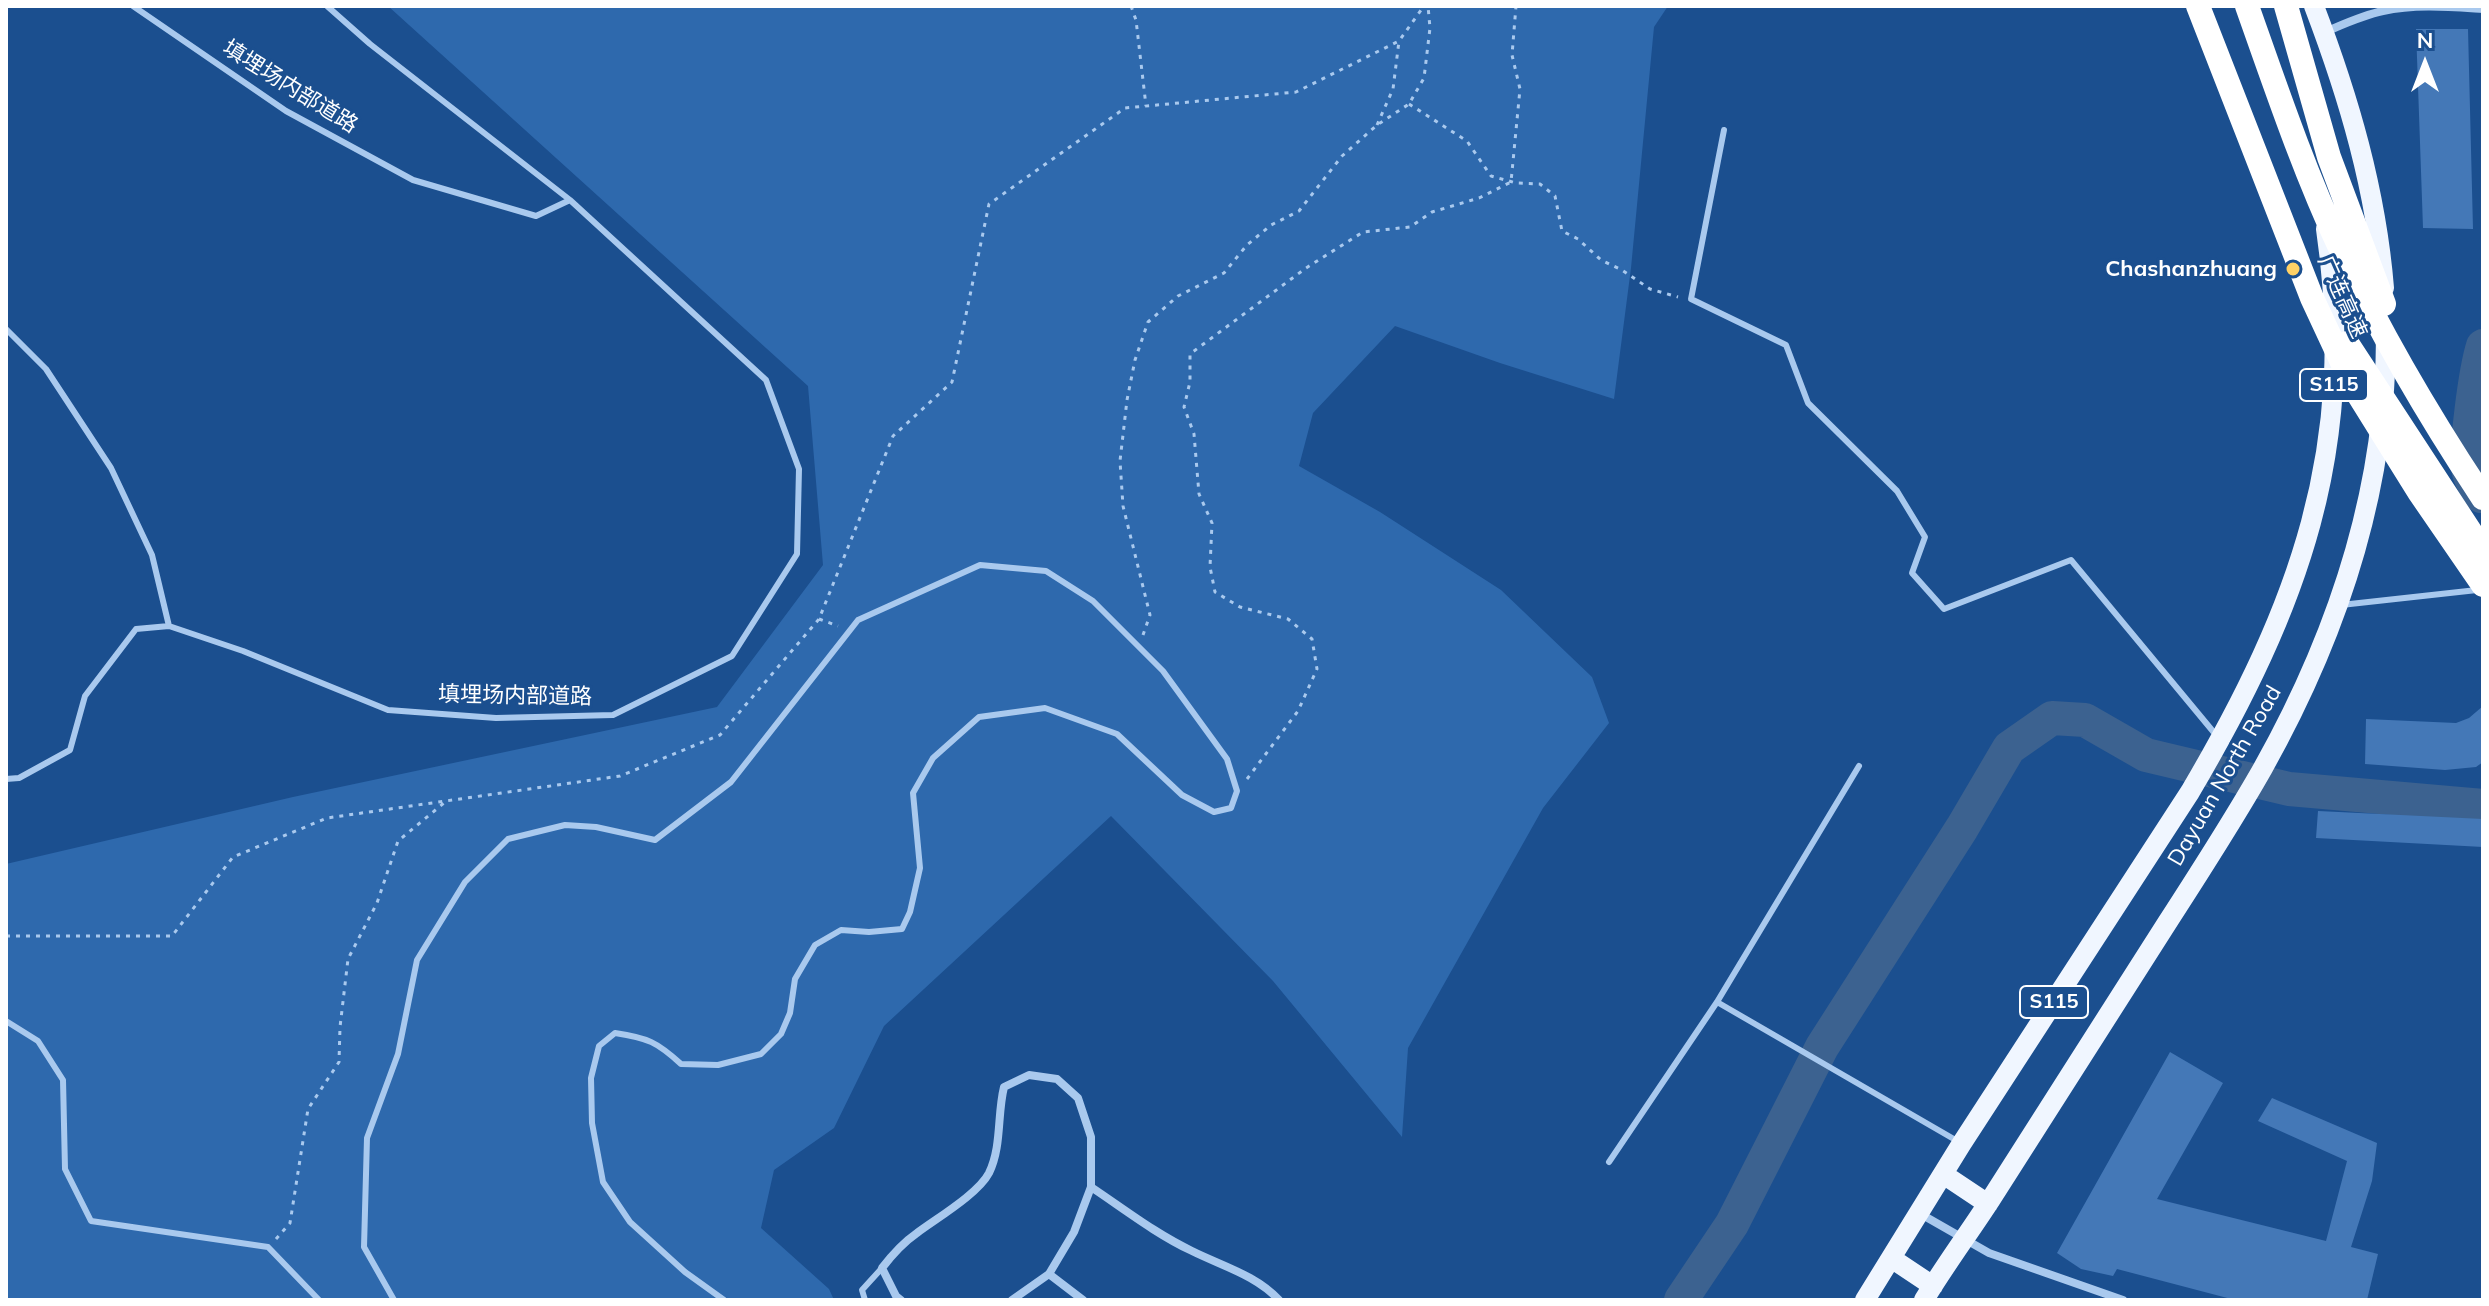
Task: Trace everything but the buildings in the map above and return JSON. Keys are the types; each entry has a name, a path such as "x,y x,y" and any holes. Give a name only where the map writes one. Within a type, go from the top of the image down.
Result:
{"highway":[{"name":"广连高速","path":"2198,6 2307,285 2353,386 2483,587"},
{"path":"2214,6 2279,179 2349,347 2483,551"},
{"name":"广连高速","path":"2247,6 2301,155 2341,249 2400,367 2483,498"},
{"path":"2286,6 2329,157 2392,326 2483,484"}],"main road":[{"name":"Dayuan North Road","path":"1919,1213 2217,746 2268,645 2292,587 2311,528 2324,470 2332,412 2335,363 2333,290 2316,176 2259,6"},
{"name":"Dayuan North Road","path":"1964,1239 2263,768 2316,659 2338,606 2362,532 2376,470 2383,417 2386,314 2381,253 2365,163 2351,112 2314,6"},
{"path":"1943,1174 1988,1204"},
{"name":"S115","path":"1865,1300 1919,1213"},
{"name":"S115","path":"1929,1293 1964,1239"},
{"path":"1891,1258 1929,1293"}],"street":[{"path":"2324,32 2368,14 2387,10 2444,7 2483,9"},
{"path":"901,1300 882,1268 914,1235 963,1200 988,1175 999,1141 1004,1087 1029,1075 1057,1079 1078,1098 1091,1137 1091,1187 1074,1232 1049,1274 1012,1300"},
{"path":"1091,1187 1191,1251 1269,1289 1279,1300"},
{"path":"1919,1213 2015,1263 2123,1300"},
{"path":"1049,1274 1083,1300"}],"lane":[{"name":"填埋场内部道路","path":"133,6 286,111 413,180 536,216 570,200"},
{"name":"填埋场内部道路","path":"169,626 243,651 388,710 496,718 613,715 732,656 797,554 799,469 766,380 570,200 370,44 327,6"},
{"path":"1724,130 1691,299 1786,345 1808,403 1897,491 1925,537 1912,573 1944,609 2071,560 2217,746"},
{"path":"6,329 46,369 111,468 152,555 169,626 136,629 85,696 70,750 19,778 6,779"},
{"path":"394,1300 364,1247 367,1138 398,1054 417,960 465,882 508,839 565,825 596,827 655,840 731,782 858,620 980,565 1046,571 1093,601 1163,671 1227,759 1237,791 1231,808 1214,812 1182,795 1117,734 1045,708 979,717 933,758 913,793 920,868 910,912 902,929 869,932 841,930 815,945 795,979 790,1013 781,1034 761,1054 718,1065 681,1064 663,1047 642,1037 615,1033 599,1046 591,1078 591,1093 592,1123 603,1182 630,1222 685,1272 724,1300"},
{"path":"2338,606 2483,587"},
{"path":"1609,1162 1717,1002 1859,766"},
{"path":"1717,1002 1962,1143"},
{"path":"6,1021 38,1041 63,1080 65,1169 91,1221 268,1247 319,1300"},
{"path":"865,1300 862,1290 882,1268"}],"path":[{"path":"1131,6 1136,20 1146,106"},
{"path":"6,936 172,936 233,857 327,818 620,776 720,735 819,619 893,436 952,382 989,204 1125,108 1296,92 1399,41 1426,6"},
{"path":"1139,647 1150,615 1123,506 1120,461 1135,360 1148,322 1178,296 1224,273 1247,245 1271,225 1299,211 1342,156 1377,125 1409,104 1424,78 1430,28 1426,6"},
{"path":"1511,182 1520,89 1512,55 1516,6"},
{"path":"1377,125 1393,89 1399,41"},
{"path":"1409,104 1467,141 1491,176 1511,182 1540,184 1555,196 1562,231 1578,239 1601,260 1650,289 1691,299"},
{"path":"1237,791 1298,711 1317,669 1312,639 1288,619 1240,607 1215,592 1210,567 1212,523 1199,494 1194,434 1184,407 1190,382 1190,354 1306,268 1363,232 1410,227 1432,212 1479,198 1511,182"},
{"path":"819,619 850,629"},
{"path":"268,1247 290,1223 308,1109 339,1062 348,959 377,903 398,841 447,801"}],"shaded area":[{"path":"388,6 1668,6 1654,27 1631,268 1614,399 1395,326 1313,413 1299,466 1380,512 1501,590 1592,677 1609,723 1543,808 1408,1048 1402,1137 1273,981 1111,816 884,1026 834,1128 774,1170 761,1228 829,1289 834,1300 6,1300 6,864 293,797 717,707 823,565 808,386"}],"waterway":[{"path":"2481,496 2470,476 2468,447 2483,346"},
{"path":"1681,1300 1732,1224 1822,1047 1962,828 2009,748 2052,718 2085,720 2146,755 2289,789 2483,806"}],"place":[{"name":"Chashanzhuang","path":"2293,269"}]}
